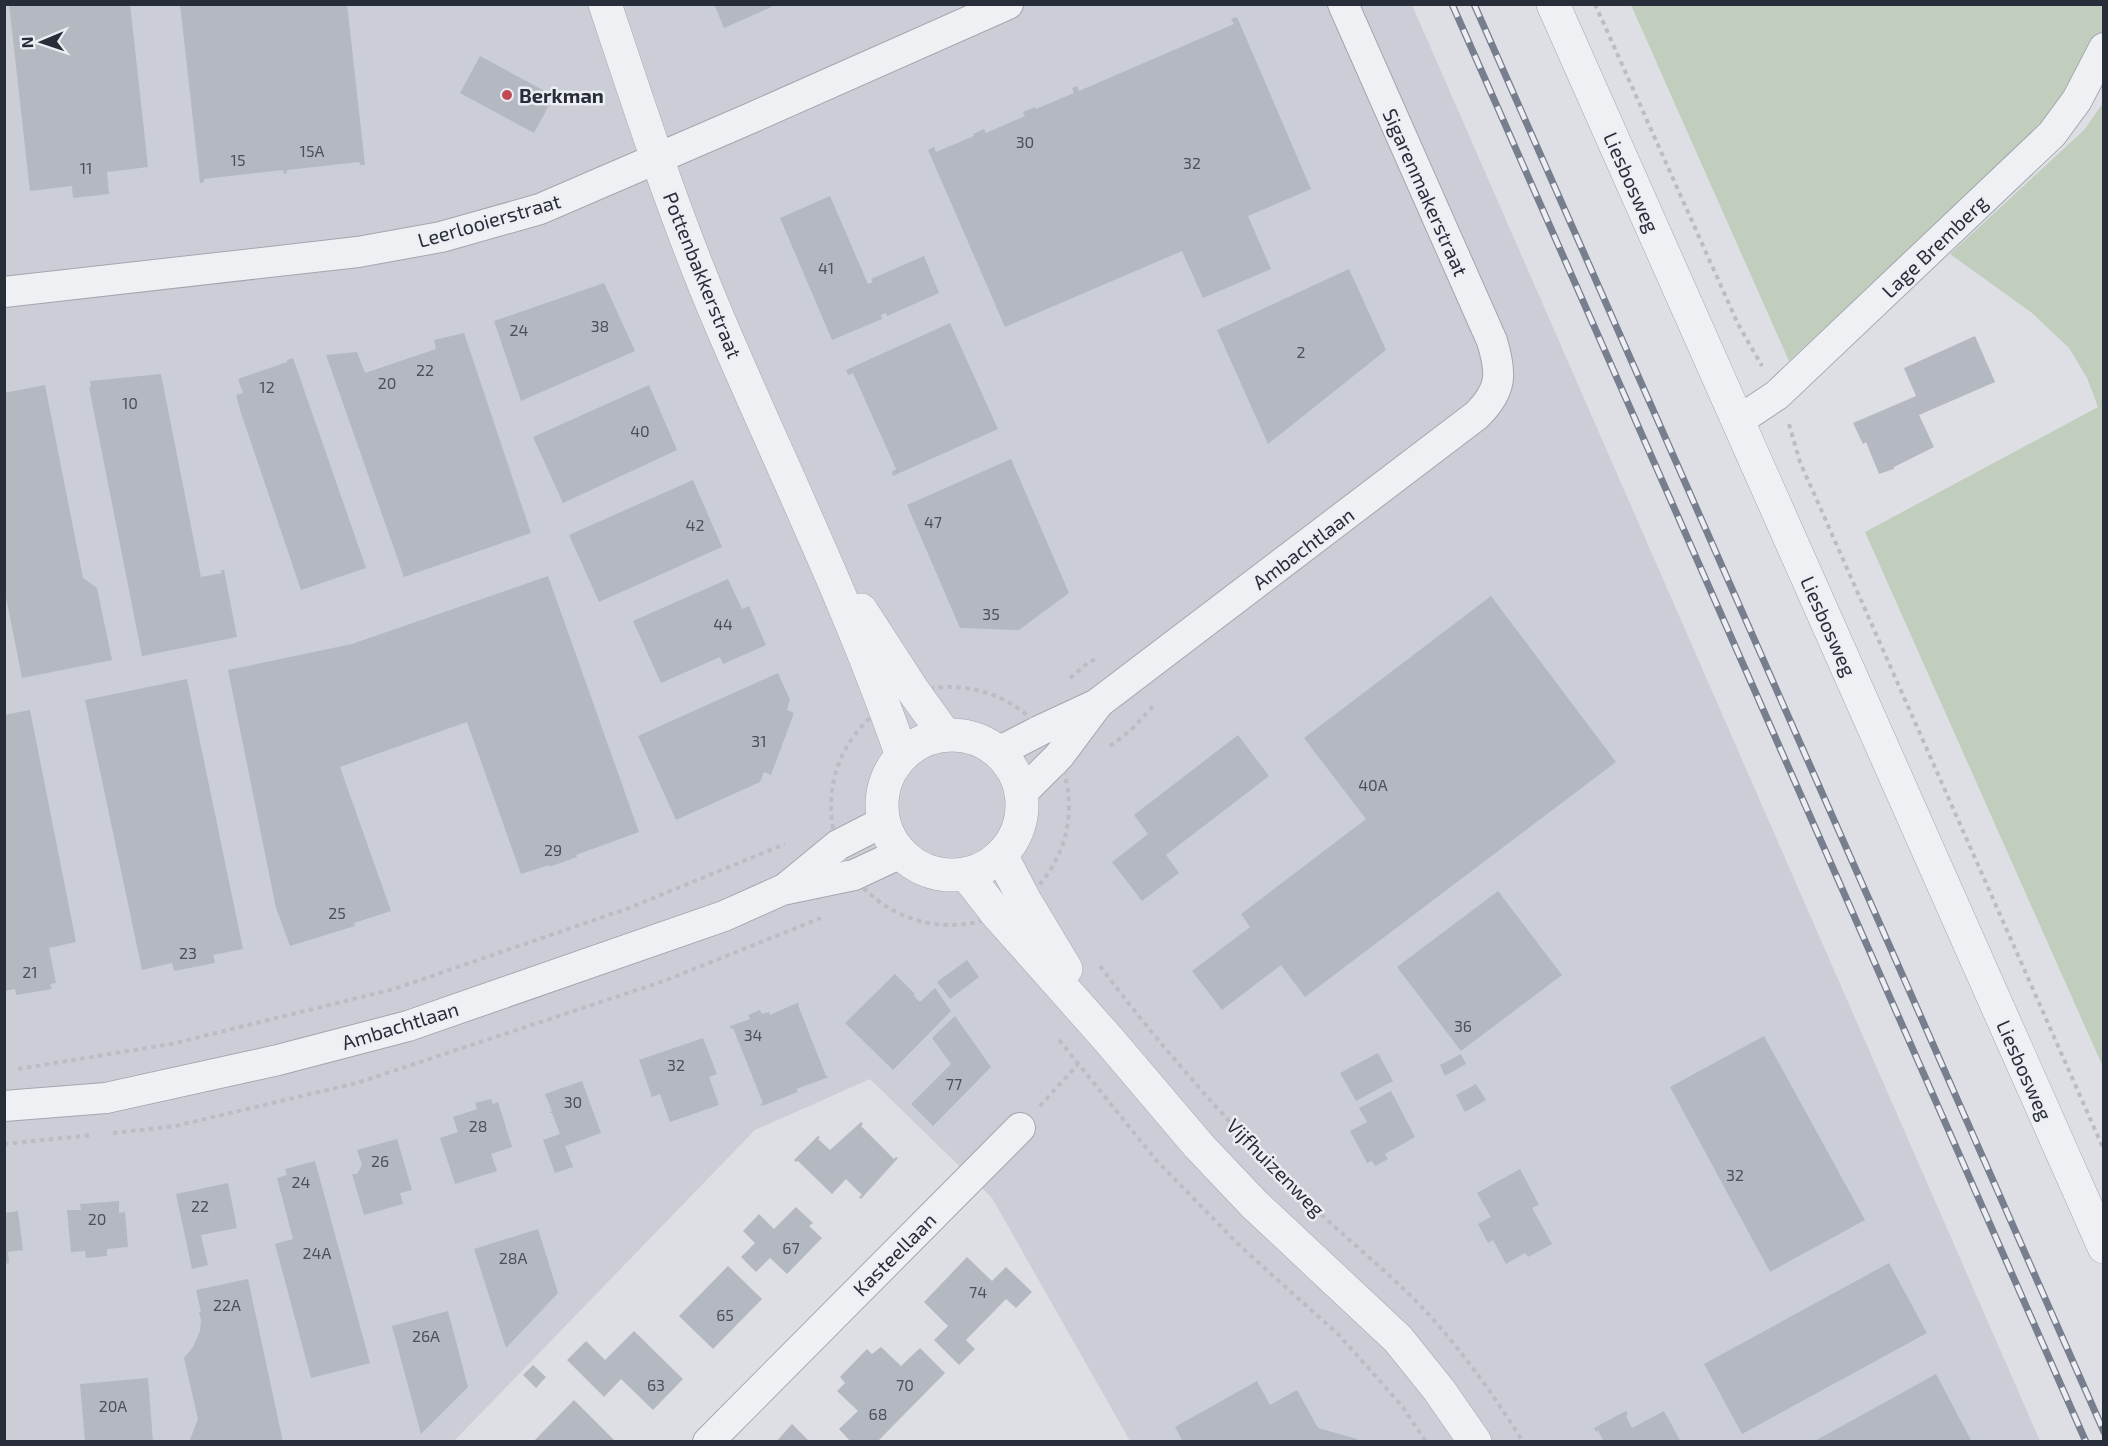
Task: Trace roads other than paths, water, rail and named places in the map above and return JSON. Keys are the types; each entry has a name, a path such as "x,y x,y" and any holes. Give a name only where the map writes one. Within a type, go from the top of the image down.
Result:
{"street":[{"name":"Pottenbakkerstraat","path":"605,4 657,158 720,323 816,540 885,707 902,756"},
{"name":"Leerlooierstraat","path":"4,292 358,252 441,237 540,208 1008,4"},
{"name":"Sigarenmakerstraat","path":"1343,4 1492,341 1498,362 1498,383"},
{"name":"Liesbosweg","path":"1553,4 2103,1247"},
{"name":"Lage Bremberg","path":"1738,422 1778,395 2052,134 2077,100 2103,48"},
{"name":"Ambachtlaan","path":"998,752 1097,704 1477,415 1490,402 1498,383"},
{"name":"Pottenbakkerstraat","path":"816,540 914,692 945,735"},
{"name":"Ambachtlaan","path":"1021,794 1059,756 1097,704"},
{"path":"945,735 973,738 988,744 998,752 1012,769 1021,794 1020,820 1013,839 1001,855 985,867 966,874 947,875 919,867 901,853 887,832 884,822 884,789 888,776 902,756 920,742 945,735"},
{"name":"Ambachtlaan","path":"782,890 831,833 884,822"},
{"name":"Ambachtlaan","path":"4,1106 106,1098 279,1060 408,1026 724,916 782,890 854,875 901,853"},
{"name":"Vijfhuizenweg","path":"1001,855 1024,899 1109,1040"},
{"name":"Vijfhuizenweg","path":"966,874 998,915 1109,1040 1173,1118 1240,1190 1398,1339 1439,1390 1475,1442"},
{"name":"Kasteellaan","path":"708,1442 1020,1128"}],"railway":[{"path":"1452,4 2086,1442"},
{"path":"1474,4 2104,1432"}],"place":[{"name":"Berkman","path":"507,95"}]}
